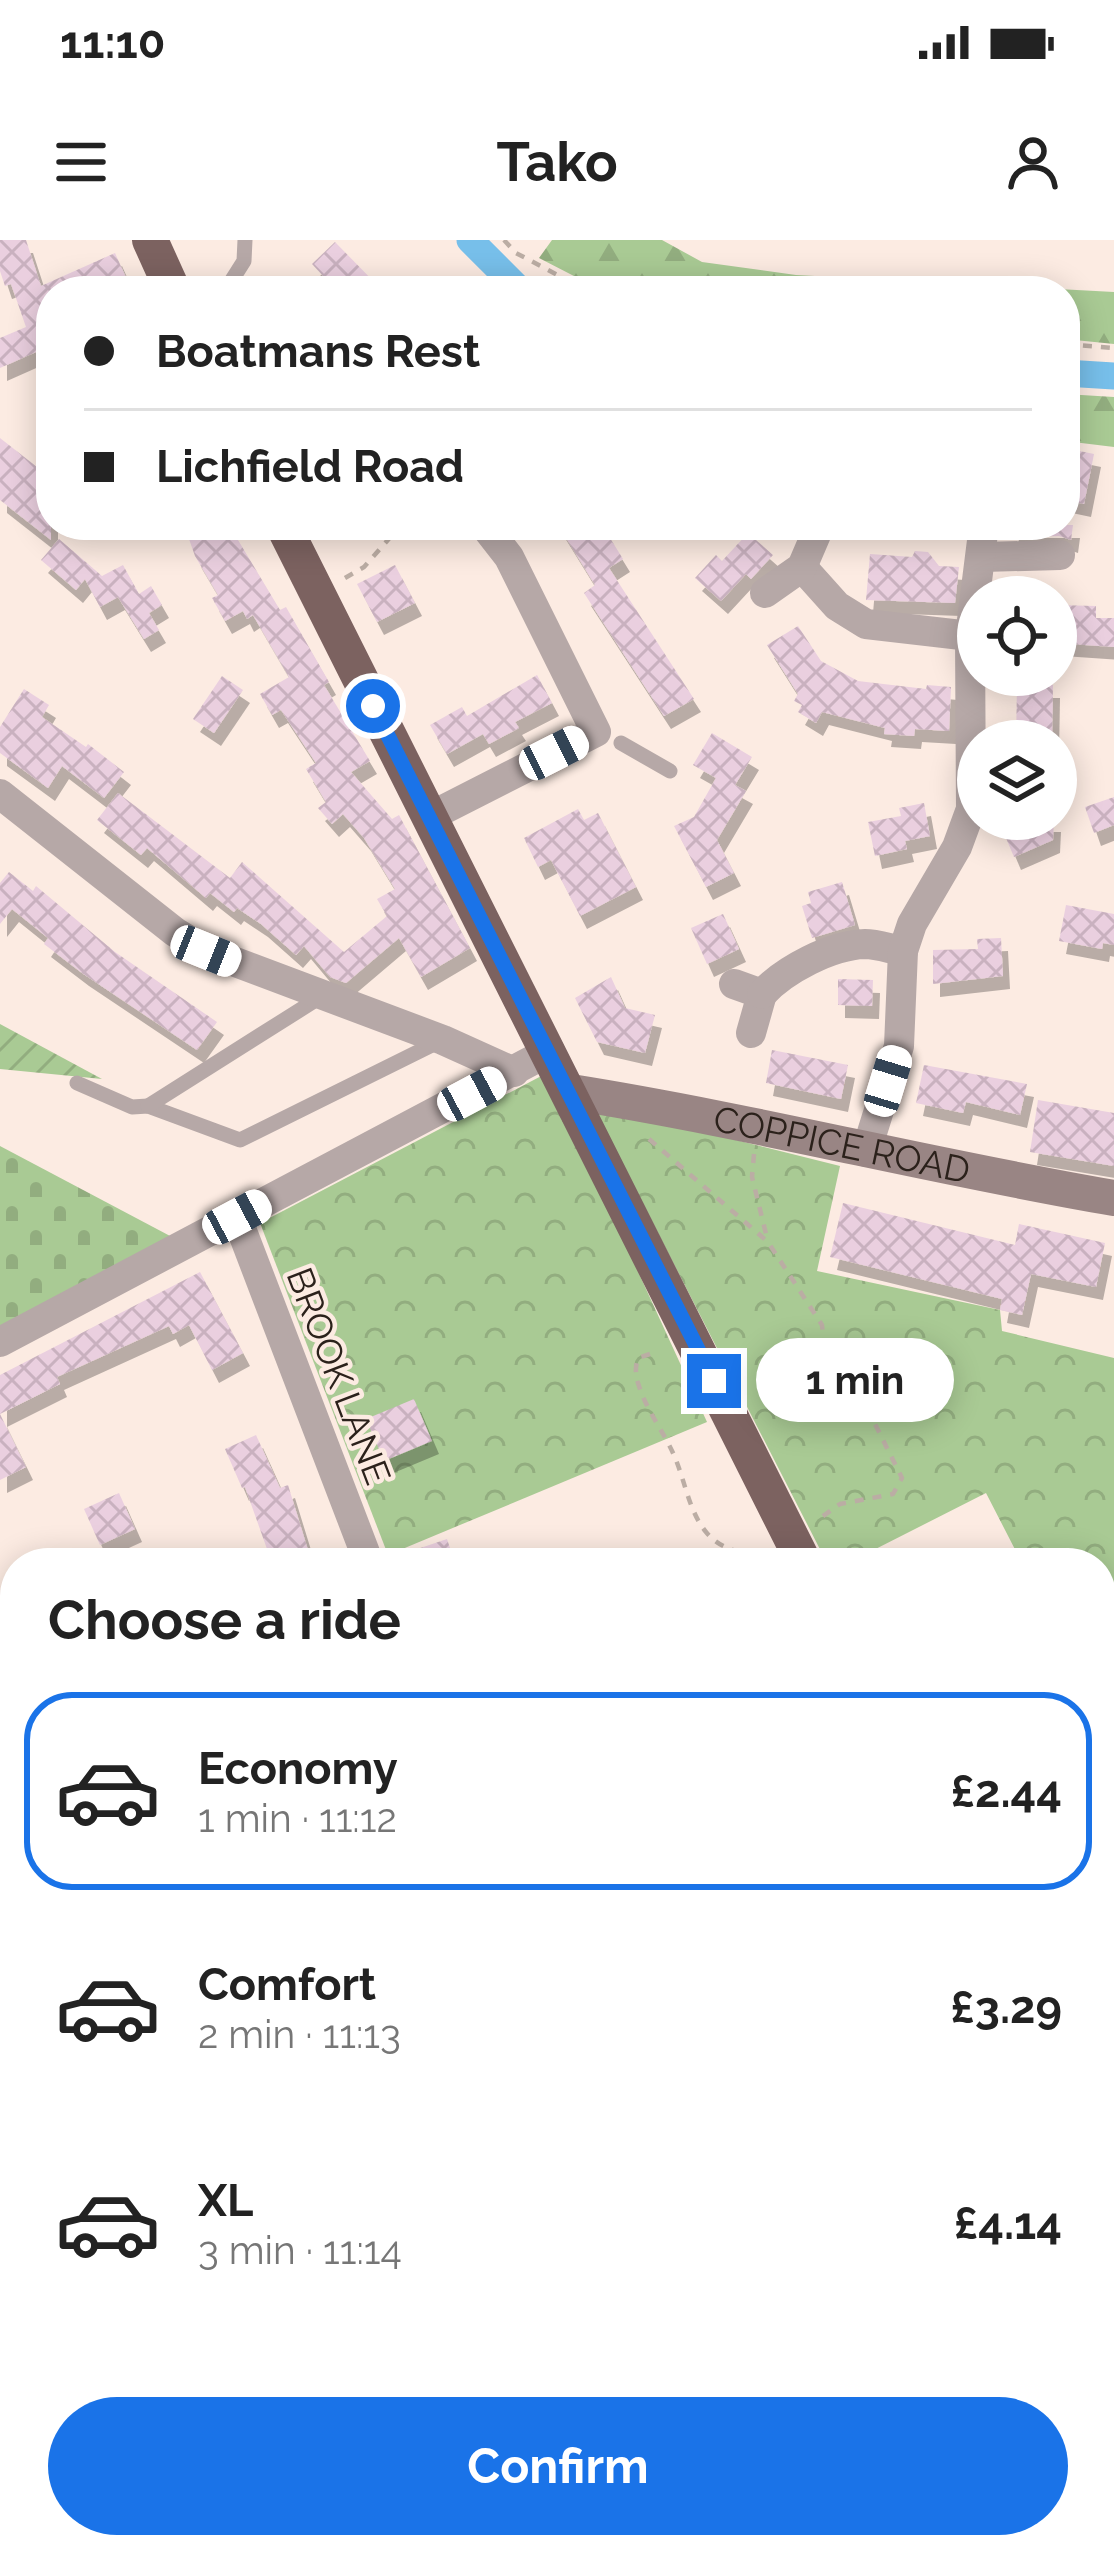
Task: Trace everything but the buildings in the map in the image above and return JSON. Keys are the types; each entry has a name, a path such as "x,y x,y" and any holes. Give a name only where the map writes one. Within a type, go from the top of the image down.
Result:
{"highway":[{"path":"150,240 166,276"},
{"path":"290,540 797,1548"}],"main road":[{"name":"COPPICE ROAD","path":"571,1092 1114,1198"}],"street":[{"path":"429,817 609,737 495,540"},
{"path":"765,592 802,567 814,540"},
{"path":"980,576 984,540"},
{"path":"983,557 1060,556"},
{"path":"802,567 837,606 866,624 957,634"},
{"path":"866,1152 898,1046 903,951 912,924 957,847 971,808 970,696"},
{"path":"0,794 175,932 206,951 443,1040 514,1072"},
{"path":"751,1033 748,989 801,963 863,944 903,951"},
{"path":"0,1342 550,1051"},
{"name":"BROOK LANE","path":"237,1217 363,1548"}],"lane":[{"path":"234,276 244,261 244,240"},
{"path":"609,737 670,771"},
{"path":"148,1106 322,996"},
{"path":"77,1083 132,1107 148,1106 240,1140 443,1040"}],"path":[{"path":"504,240 516,254 559,276"},
{"path":"1080,345 1114,348"},
{"path":"317,595 364,567 388,540"},
{"path":"631,1102 645,1135 661,1153 768,1242 822,1325 827,1381 873,1420 902,1478 893,1494 840,1504 818,1519 804,1548"},
{"path":"756,1126 752,1177 768,1242"},
{"path":"650,1354 638,1358 639,1389 675,1456 696,1516 709,1536 728,1548"},
{"path":"780,1404 808,1401 827,1381"}],"green space":[{"path":"552,240 662,240 702,262 815,276 574,276 539,258"},
{"path":"1080,290 1114,292 1114,344 1080,341"},
{"path":"1080,395 1114,397 1114,447 1080,443"},
{"path":"0,1024 102,1079 0,1069"},
{"path":"547,1073 707,1422 405,1548 385,1548 260,1223"},
{"path":"592,1104 840,1166 817,1271 1000,1310 1002,1331 1114,1358 1114,1548 1014,1548 986,1493 878,1548 819,1548"},
{"path":"0,1146 172,1237 0,1328"}],"waterway":[{"path":"470,240 506,276"},
{"path":"1080,374 1114,376"}],"route":[{"path":"373,706 714,1381"}]}
